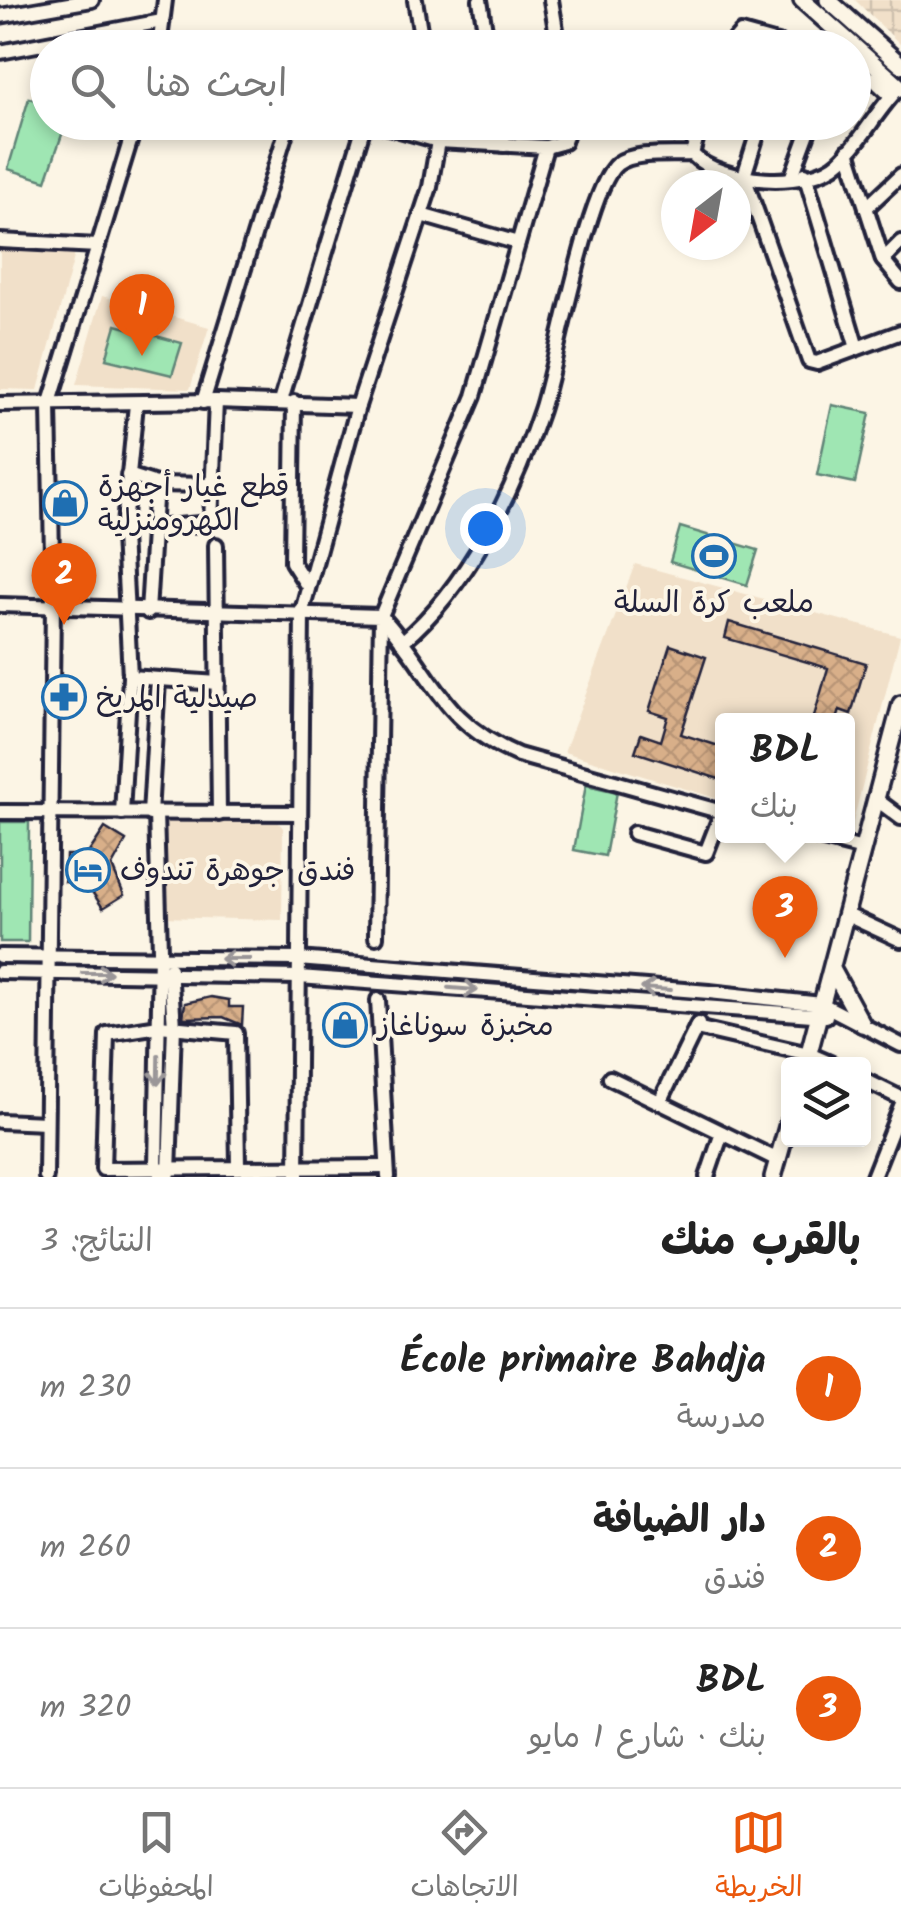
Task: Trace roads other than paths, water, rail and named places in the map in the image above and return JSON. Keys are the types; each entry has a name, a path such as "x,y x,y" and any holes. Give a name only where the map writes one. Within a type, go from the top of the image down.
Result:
{"main road":[{"path":"802,0 834,30"},
{"path":"828,0 862,30"},
{"path":"871,38 901,65"},
{"path":"871,65 897,90"},
{"path":"808,1057 901,704"},
{"path":"832,969 862,1024"},
{"path":"773,1177 782,1147"}],"street":[{"path":"0,16 92,0"},
{"path":"161,30 165,0"},
{"path":"415,0 419,30"},
{"path":"480,0 485,30"},
{"path":"551,0 556,30"},
{"path":"115,30 162,21"},
{"path":"0,52 30,46"},
{"path":"871,78 897,90 871,122"},
{"path":"46,1177 47,813 53,605 49,406 130,140"},
{"path":"155,528 211,523 209,401 284,140"},
{"path":"308,588 292,562 288,401 363,140"},
{"path":"431,140 546,147 565,140"},
{"path":"503,140 504,145"},
{"path":"692,154 696,140"},
{"path":"744,170 754,140"},
{"path":"807,140 798,175 857,348"},
{"path":"751,180 832,167 857,140"},
{"path":"297,1173 302,611 358,406 421,214 438,142"},
{"path":"376,937 381,616 474,396 546,147"},
{"path":"848,151 882,260 901,282"},
{"path":"402,642 450,590 507,490 541,411 608,174 628,159 692,154 724,170"},
{"path":"866,208 901,175"},
{"path":"751,195 809,361 901,332"},
{"path":"421,214 518,243"},
{"path":"0,241 98,246"},
{"path":"882,260 901,242"},
{"path":"0,417 0,404 288,401 358,406"},
{"path":"122,813 130,677 122,535 136,404"},
{"path":"128,475 156,484 210,485"},
{"path":"148,612 148,554 155,528 156,484"},
{"path":"216,545 220,609 220,814"},
{"path":"0,605 124,612 220,609 381,616 447,708 489,743 518,755 715,810"},
{"path":"130,677 218,684"},
{"path":"158,680 153,814 163,963 174,1026 164,1172"},
{"path":"126,740 154,742"},
{"path":"877,800 901,818"},
{"path":"0,812 300,814"},
{"path":"634,833 706,852 715,830"},
{"path":"839,843 863,849"},
{"path":"847,915 901,940"},
{"path":"0,956 163,963 706,1009 820,1011"},
{"path":"0,972 298,958 710,992 839,1016 901,1045"},
{"path":"163,963 159,1026 164,1172"},
{"path":"660,1102 706,1009 710,992"},
{"path":"238,1168 237,1036 174,1026 107,1034 102,1167 164,1172 238,1168 297,1173 388,1172 378,1000"},
{"path":"696,1028 800,1057"},
{"path":"610,1078 778,1160"},
{"path":"871,1083 901,1098"},
{"path":"873,1177 901,1106"},
{"path":"0,1121 46,1123"},
{"path":"707,1177 722,1133"}],"place":[{"name":"École primaire Bahdja","path":"142,356"},
{"name":"قطع غيار أجهزة الكهرومنزلية","path":"65,503"},
{"name":"ملعب كرة السلة","path":"714,556"},
{"name":"دار الضيافة","path":"64,625"},
{"name":"صيدلية المريخ","path":"64,697"},
{"name":"فندق جوهرة تندوف","path":"88,870"},
{"name":"BDL","path":"785,958"},
{"name":"مخبزة سوناغاز","path":"345,1025"}]}
